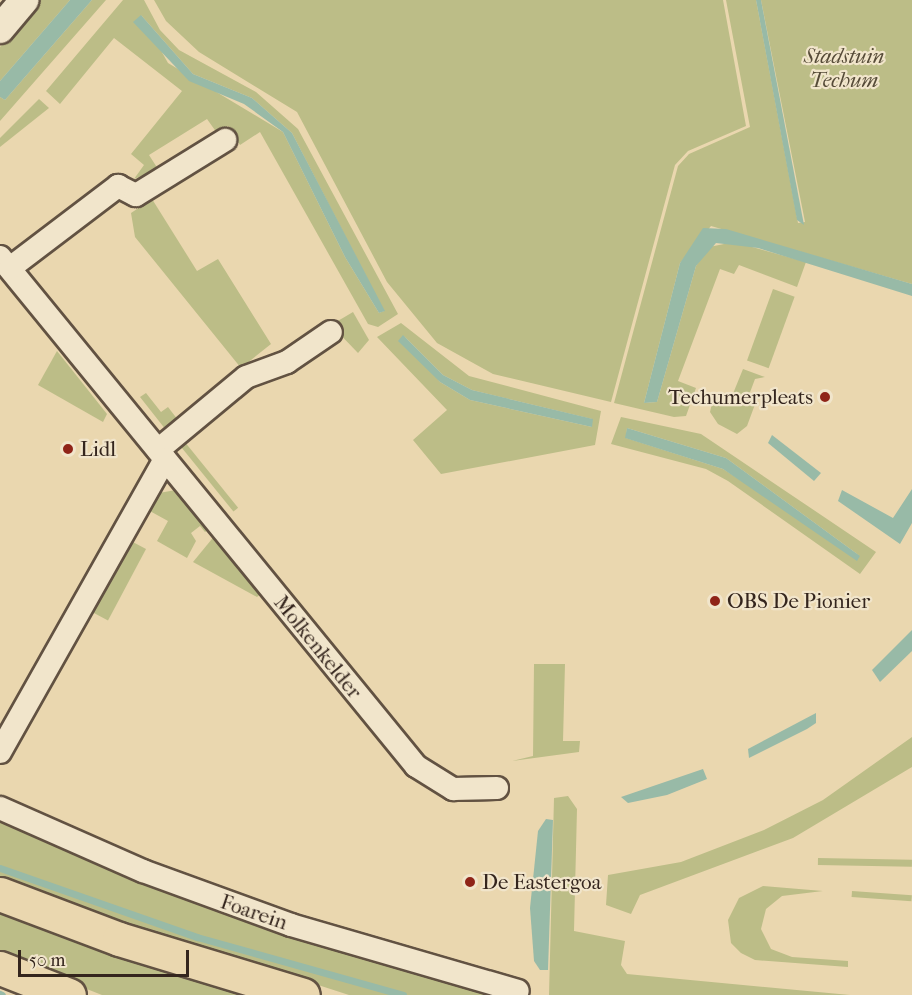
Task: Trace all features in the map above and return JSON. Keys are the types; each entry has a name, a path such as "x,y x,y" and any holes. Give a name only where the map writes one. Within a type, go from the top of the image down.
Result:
{"main road":[{"path":"0,894 119,939 303,995"},
{"path":"0,968 69,995"}],"street":[{"path":"0,29 24,0"},
{"path":"5,263 118,186 136,195 225,140"},
{"name":"Molkenkelder","path":"5,263 416,766 453,789 497,788"},
{"path":"0,752 161,454 246,377 287,362 331,332"},
{"name":"Foarein","path":"0,808 249,910 518,991"}],"green space":[{"path":"40,0 70,0 0,81 0,47"},
{"path":"92,0 106,0 0,121 0,97 5,100"},
{"path":"123,0 144,0 160,30 179,50 256,92 298,129 398,314 378,327 368,324 260,132 240,145 228,126 217,133 207,119 149,155 158,169 134,179 144,165 131,154 182,91 114,38 60,104 46,91","holes":["141,15 193,74 252,98 292,133 384,311 379,313 345,257 283,132 168,63"]},
{"path":"154,0 723,0 746,126 688,151 675,165 611,402 493,374 437,343 387,282 297,112 199,52 166,21"},
{"name":"Stadstuin Techum","path":"726,0 756,0 798,223 805,222 761,0 912,0 912,284 711,226 680,263 644,403 657,402 696,266 709,247 734,242 806,262 797,287 739,265 734,274 720,269 678,381 696,388 686,416 674,417 614,403 678,166 689,154 750,127"},
{"path":"39,99 49,108 0,147 0,138"},
{"path":"152,199 197,271 218,259 271,344 241,368 135,237 131,213"},
{"path":"773,289 795,297 769,368 747,360"},
{"path":"353,312 369,340 358,353 331,325"},
{"path":"401,323 469,376 601,411 595,445 441,474 413,440 447,410 377,337","holes":["404,336 443,375 472,390 592,419 592,427 470,400 440,382"]},
{"path":"57,351 107,414 103,422 38,385"},
{"path":"743,369 765,377 755,379 749,395 757,399 747,426 737,434 718,424 710,412 714,395 730,401"},
{"path":"146,393 161,412 168,407 178,420 166,430 140,397"},
{"path":"621,417 701,434 876,552 860,574 728,481 706,469 611,444","holes":["627,428 726,458 860,556 723,469 626,438"]},
{"path":"184,441 238,508 233,512 179,445"},
{"path":"176,490 211,528 205,532 200,526 191,533 196,541 187,558 157,541 168,521 148,510 159,493"},
{"path":"216,534 263,592 257,597 193,562"},
{"path":"131,541 146,549 108,620 93,613"},
{"path":"534,664 565,664 563,741 580,741 579,752 512,761 533,756"},
{"path":"912,737 912,767 793,838 640,895 631,914 606,905 608,875 681,862 764,830 823,800"},
{"path":"568,796 577,809 574,931 625,941 621,965 627,974 850,995 549,995 554,798"},
{"path":"0,820 152,888 264,929 491,995 349,995 0,882"},
{"path":"818,858 912,860 912,867 818,865"},
{"path":"763,886 823,891 782,896 766,909 761,929 771,949 792,957 848,961 848,967 755,960 741,953 731,943 728,920 739,898"},
{"path":"852,891 912,895 911,901 852,897"},
{"path":"0,908 258,995 102,995 0,955"}],"shaded area":[{"path":"70,0 92,0 5,100 0,97 0,81"},
{"path":"756,0 761,0 804,225 797,220"},
{"path":"141,15 193,74 252,98 292,133 385,311 379,313 345,257 283,132 244,104 189,81 133,22"},
{"path":"703,228 726,229 912,284 912,296 758,248 716,243 696,266 657,402 644,403 680,263"},
{"path":"403,335 443,375 472,390 593,419 592,427 470,400 440,382 398,341"},
{"path":"627,428 726,458 860,556 857,561 723,469 625,438"},
{"path":"772,435 821,473 814,481 768,443"},
{"path":"912,489 912,523 900,544 838,501 842,490 893,518"},
{"path":"912,630 912,651 880,682 872,670"},
{"path":"816,713 816,723 749,758 748,749"},
{"path":"703,769 707,779 667,795 628,803 621,797"},
{"path":"546,819 553,820 548,970 540,970 534,961 530,908 538,831"}],"waterway":[{"path":"0,868 197,937 403,995"}],"place":[{"name":"Techumerpleats","path":"825,397"},
{"name":"Lidl","path":"68,449"},
{"name":"OBS De Pionier","path":"715,601"},
{"name":"De Eastergoa","path":"470,882"}]}
